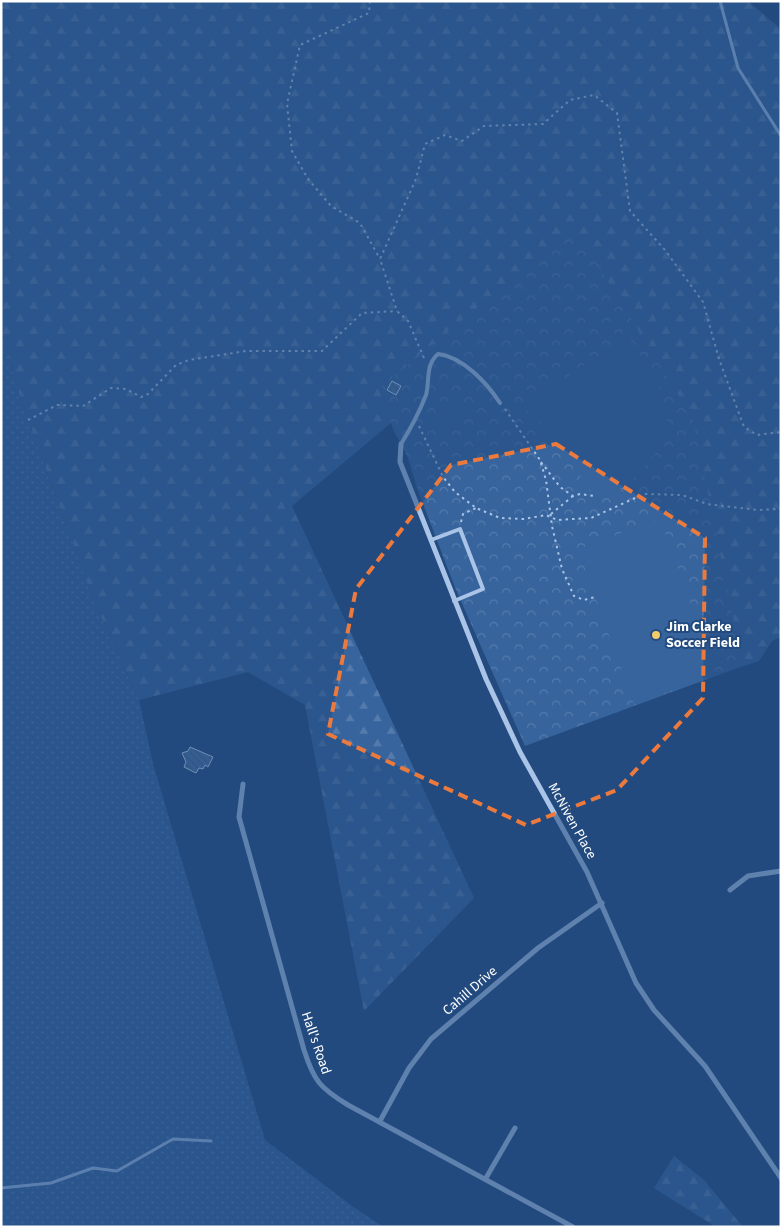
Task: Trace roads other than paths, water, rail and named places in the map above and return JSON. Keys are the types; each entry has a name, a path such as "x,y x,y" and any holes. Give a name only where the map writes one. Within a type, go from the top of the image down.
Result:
{"street":[{"name":"McNiven Place","path":"401,444 400,462 454,600 520,752 570,839 602,903 644,997 705,1066 781,1178"},
{"name":"Hall's Road","path":"243,784 239,817 312,1074 324,1090 486,1178 565,1225 573,1227"},
{"path":"730,890 748,876 781,871"},
{"name":"Cahill Drive","path":"380,1121 409,1068 431,1039 538,948 602,903"},
{"path":"486,1178 515,1128"}],"lane":[{"path":"401,444 416,420 426,392 431,363 438,354 449,357 467,368 490,387 500,403"},
{"path":"431,540 460,529 483,589 454,600"}],"waterway":[{"path":"720,1 738,68 781,136"},
{"path":"781,233 781,323"},
{"path":"1,1188 51,1183 93,1168 117,1171 173,1139 211,1141"}],"place":[{"name":"Jim Clarke Soccer Field","path":"656,635"}]}
